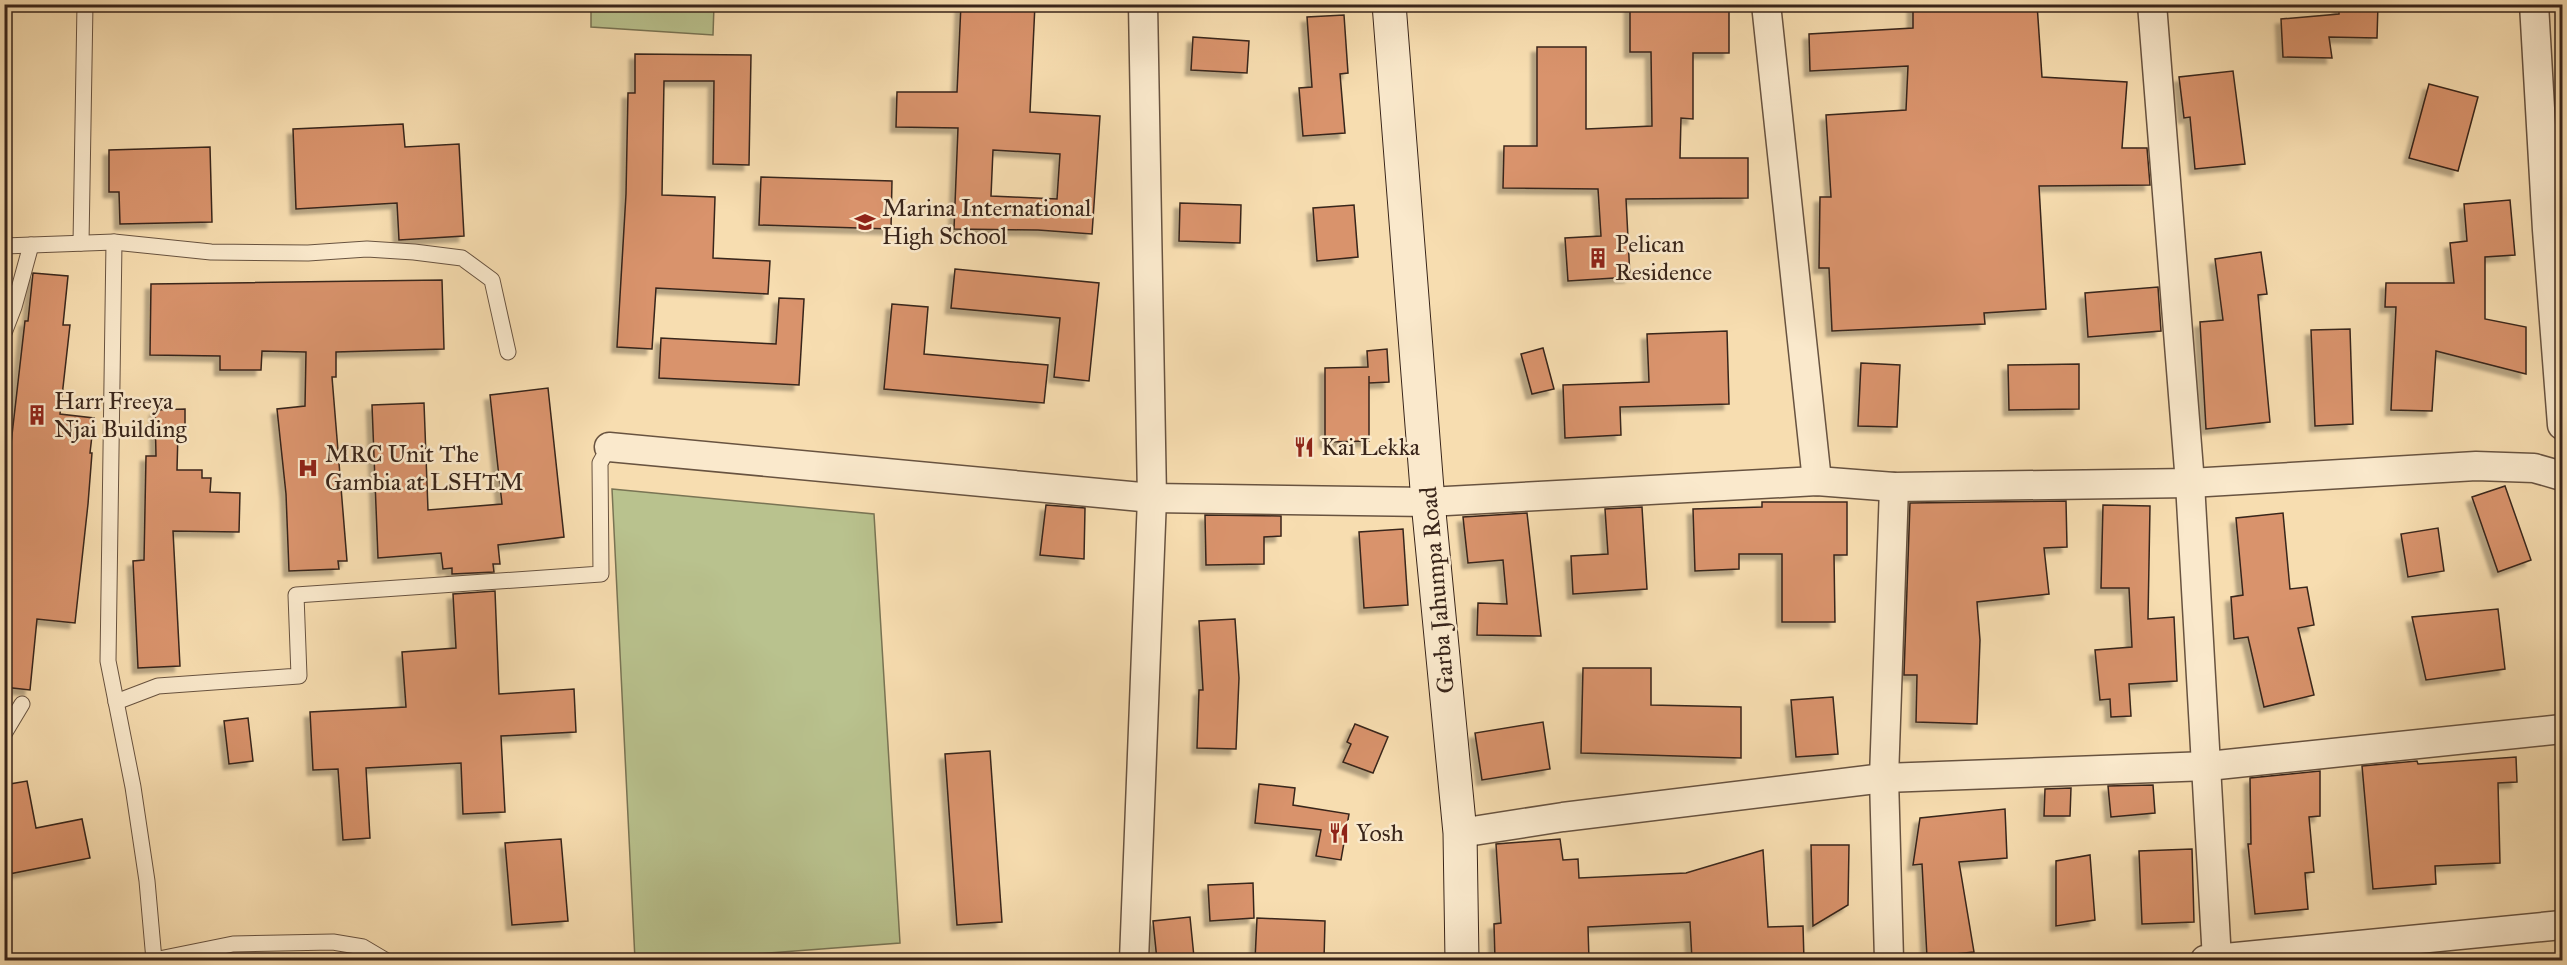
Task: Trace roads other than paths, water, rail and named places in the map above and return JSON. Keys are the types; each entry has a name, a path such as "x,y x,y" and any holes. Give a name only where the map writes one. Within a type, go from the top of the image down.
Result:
{"street":[{"path":"1134,960 1152,498 1143,4"},
{"name":"Garba Jahumpa Road","path":"1389,4 1428,502 1460,833 1462,960"},
{"path":"1766,4 1817,481"},
{"path":"2152,4 2190,483 2208,766 2213,960 2562,924"},
{"path":"2534,4 2555,229 2562,425"},
{"path":"609,447 1152,498 1428,502 1817,481 1894,487 2190,483 2476,466 2534,468 2562,476"},
{"path":"1889,960 1884,778 1894,487"},
{"path":"1460,833 1563,817 1884,778 2208,766 2562,729"}],"lane":[{"path":"81,243 85,4"},
{"path":"114,242 108,661 133,787 147,880 154,960 233,944 333,942 363,947 385,960"},
{"path":"4,246 114,242 211,252 308,253 367,249 462,258 492,280 508,352"},
{"path":"4,333 14,307 31,245"},
{"path":"116,702 158,686 299,676 296,596 601,574 600,463 609,447"},
{"path":"4,734 22,704"}],"place":[{"name":"Marina International High School","path":"865,222"},
{"name":"Pelican Residence","path":"1598,258"},
{"name":"Harr Freeya Njai Building","path":"37,415"},
{"name":"Kai Lekka","path":"1304,447"},
{"name":"MRC Unit The Gambia at LSHTM","path":"308,468"},
{"name":"Yosh","path":"1339,833"}]}
